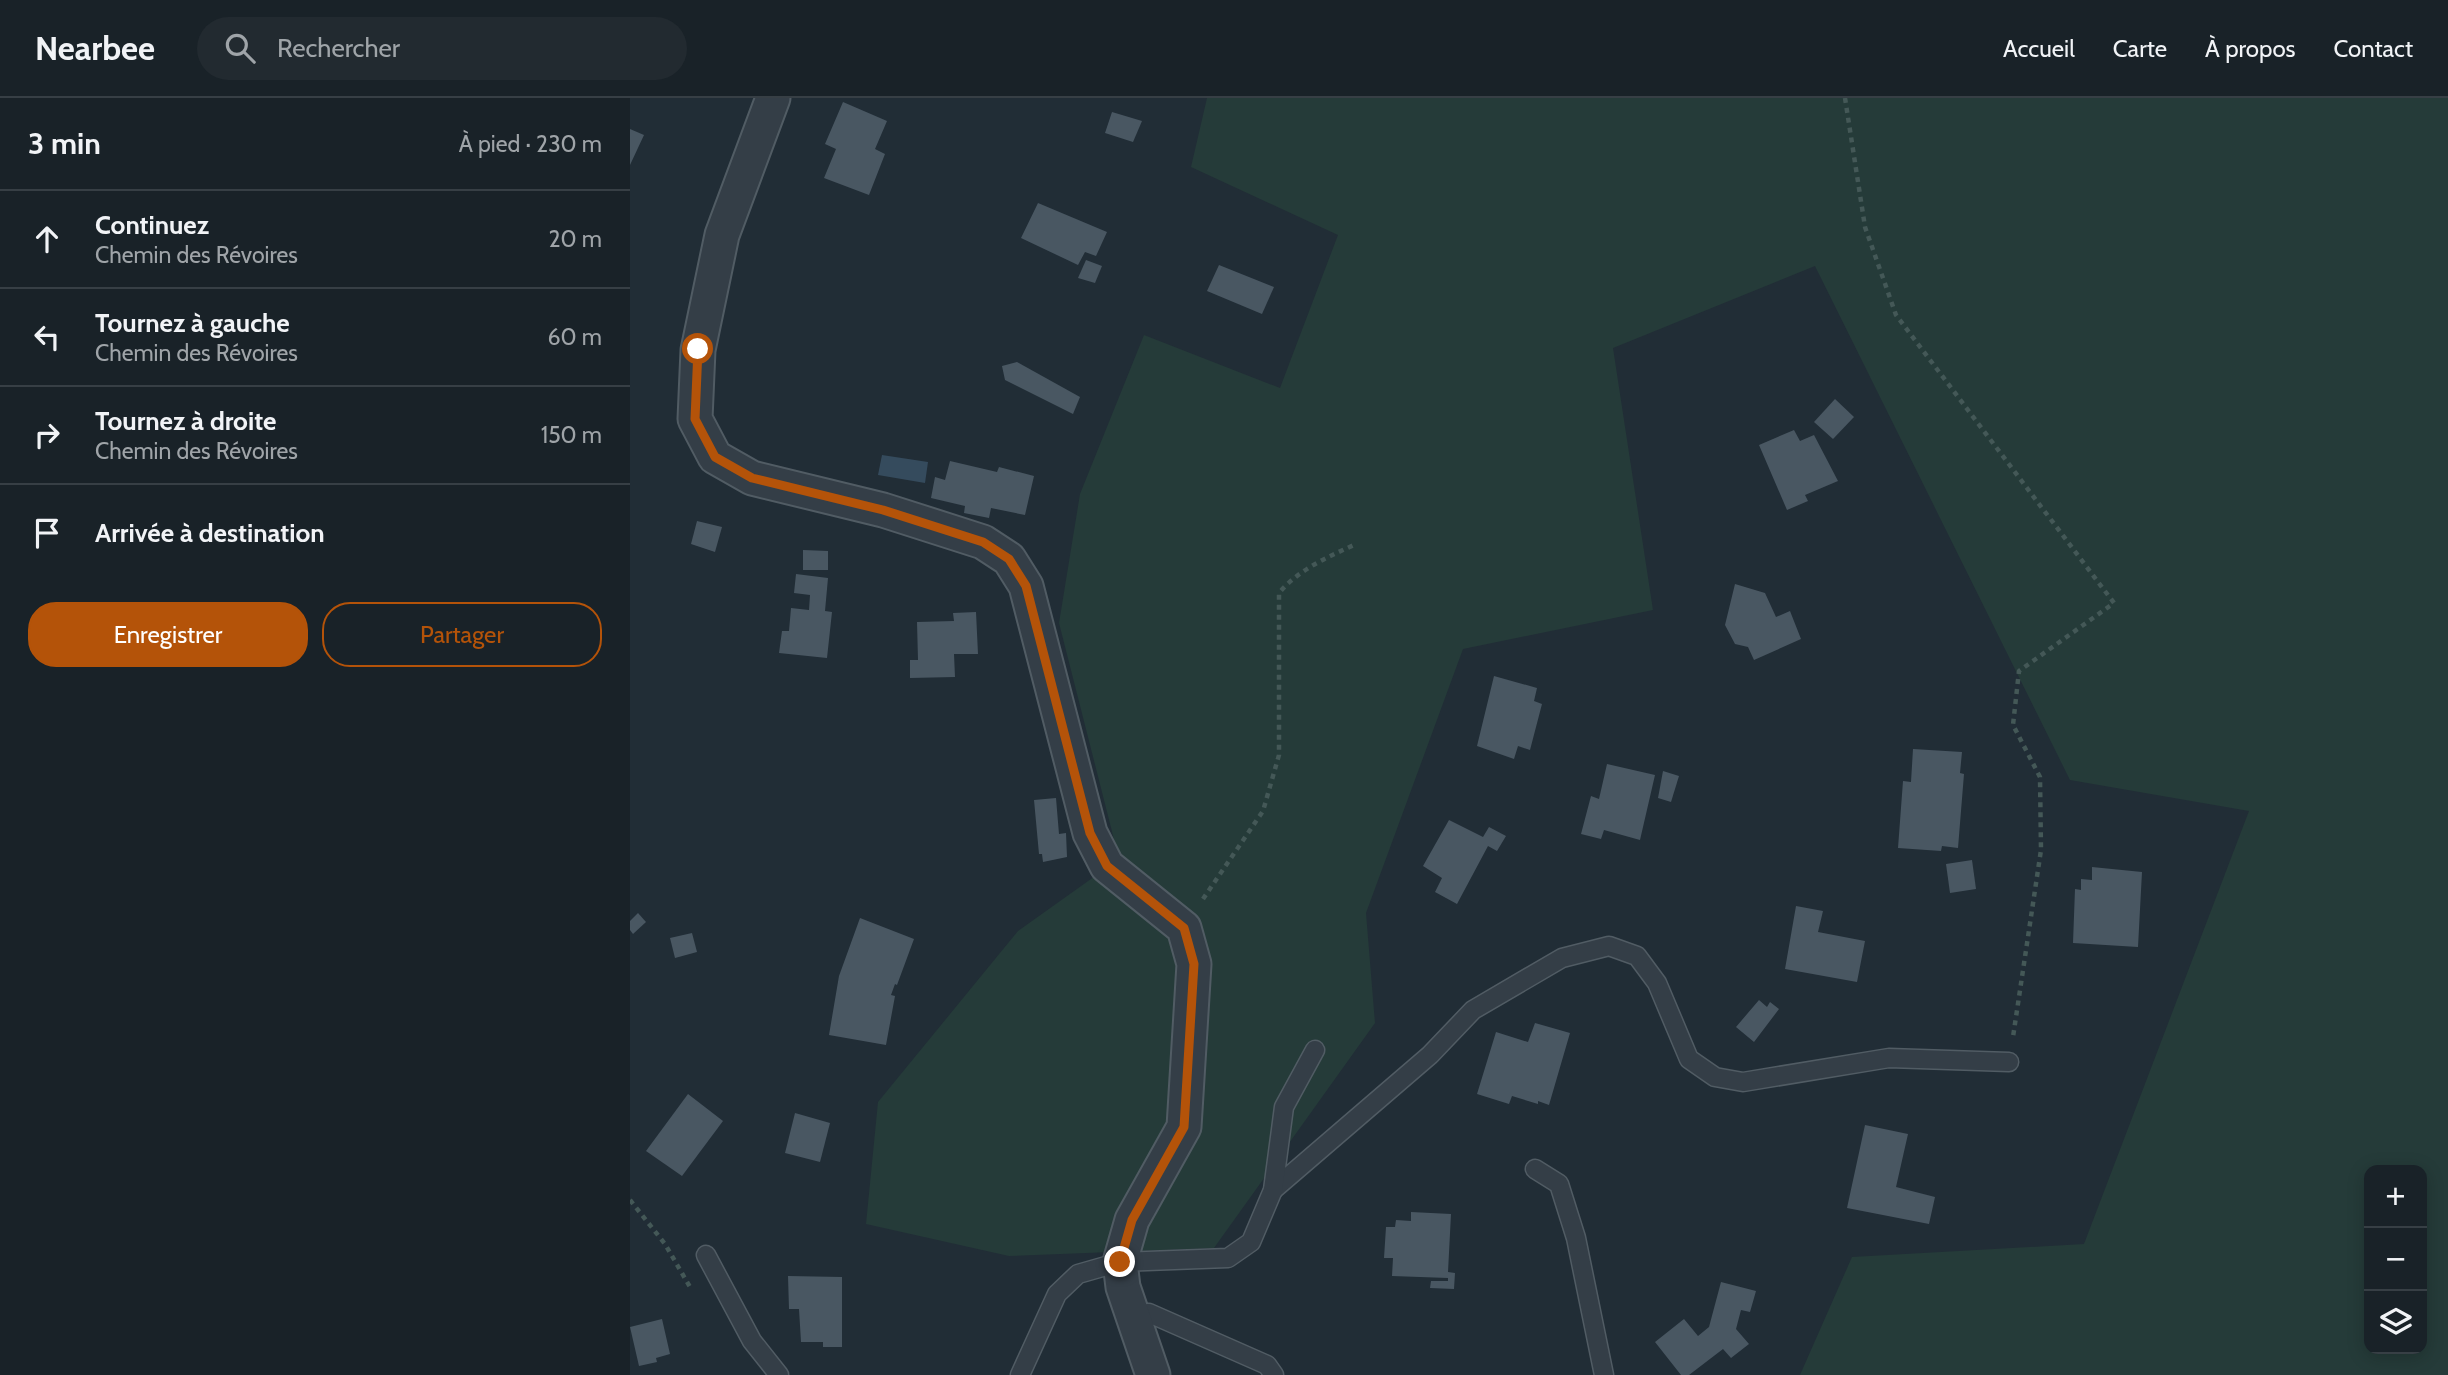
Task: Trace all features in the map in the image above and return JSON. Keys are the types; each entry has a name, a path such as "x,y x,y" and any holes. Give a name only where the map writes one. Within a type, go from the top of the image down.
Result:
{"street":[{"path":"773,98 722,235 698,349 695,419 715,457 752,478 883,510 983,542 1009,559 1026,586 1090,833 1107,866 1184,928 1194,964 1184,1127 1132,1220 1120,1262 1123,1287 1153,1375"}],"lane":[{"path":"1273,1190 1430,1055 1473,1010 1562,958 1609,946 1637,956 1657,983 1689,1059 1715,1076 1743,1082 1889,1058 2009,1062"},
{"path":"1020,1375 1057,1294 1078,1274 1120,1262 1228,1258 1251,1242 1273,1190 1284,1107 1315,1050"},
{"path":"1535,1169 1559,1184 1576,1238 1604,1375"},
{"path":"706,1255 752,1342 779,1375"},
{"path":"1134,1315 1149,1313 1267,1365 1274,1375"}],"path":[{"path":"1845,98 1865,227 1896,315 2114,603 2019,671 2013,726 2040,777 2041,850 2009,1062"},
{"path":"1184,928 1263,811 1273,777 1279,755 1279,593 1289,582 1322,559 1356,544"}],"green space":[{"path":"1207,98 2448,98 2448,1375 1800,1375 1852,1257 2084,1244 2249,811 2070,780 1815,266 1613,348 1653,610 1463,649 1366,913 1375,1023 1214,1248 1009,1256 866,1224 878,1102 1018,931 1119,859 1059,623 1080,494 1144,335 1280,388 1338,235 1191,167"}],"water":[{"path":"882,455 928,462 925,483 878,475"}],"building":[{"path":"843,102 887,121 875,149 885,154 869,195 824,178 836,149 825,144"},
{"path":"1112,112 1142,121 1133,142 1105,133"},
{"path":"630,129 644,135 630,165"},
{"path":"1038,203 1107,232 1096,256 1085,252 1078,265 1021,238"},
{"path":"1086,260 1102,266 1095,283 1078,278"},
{"path":"1219,265 1274,287 1262,314 1207,291"},
{"path":"1017,362 1080,397 1073,414 1005,380 1002,366"},
{"path":"1835,399 1854,417 1833,439 1814,422"},
{"path":"1794,430 1800,441 1814,435 1838,481 1805,495 1808,501 1787,510 1759,445"},
{"path":"950,461 997,472 999,467 1034,476 1025,515 991,508 989,518 964,513 965,506 931,498 935,477 945,480"},
{"path":"697,521 722,527 715,552 691,544"},
{"path":"803,550 828,551 828,570 803,570"},
{"path":"796,574 828,578 825,611 832,612 827,658 779,653 782,631 789,631 791,608 809,610 810,595 794,593"},
{"path":"1735,584 1765,593 1776,617 1790,611 1801,639 1754,660 1748,647 1735,644 1725,625"},
{"path":"976,612 978,654 954,654 955,677 910,678 910,660 918,660 917,622 954,621 953,613"},
{"path":"1494,676 1537,688 1534,701 1542,704 1530,750 1518,746 1514,759 1477,746"},
{"path":"1913,749 1962,752 1960,773 1964,774 1958,848 1942,846 1941,851 1898,848 1903,781 1911,782"},
{"path":"1607,764 1655,775 1640,840 1604,830 1601,839 1581,834 1591,796 1599,799"},
{"path":"1663,771 1679,776 1671,802 1658,798"},
{"path":"1056,798 1059,834 1066,833 1067,857 1043,862 1042,854 1039,854 1034,800"},
{"path":"1449,820 1483,837 1489,827 1506,836 1497,851 1488,846 1457,904 1435,892 1442,878 1423,866"},
{"path":"1972,860 1976,889 1950,893 1946,864"},
{"path":"2092,867 2142,872 2138,947 2073,943 2075,889 2081,890 2081,879 2092,880"},
{"path":"1796,906 1823,911 1818,932 1865,941 1857,982 1785,969"},
{"path":"638,913 646,922 633,934 630,921"},
{"path":"860,918 914,939 891,995 895,996 886,1045 829,1035 839,976"},
{"path":"692,933 697,952 675,958 670,938"},
{"path":"1759,1000 1767,1007 1770,1002 1779,1009 1754,1042 1736,1027"},
{"path":"1535,1023 1570,1033 1549,1105 1512,1096 1509,1104 1477,1094 1496,1032 1528,1042"},
{"path":"688,1094 723,1121 682,1176 646,1151"},
{"path":"795,1113 830,1123 820,1162 785,1153"},
{"path":"1865,1125 1908,1134 1896,1187 1935,1197 1929,1224 1847,1208"},
{"path":"1411,1212 1451,1214 1448,1272 1455,1273 1454,1289 1430,1288 1431,1281 1448,1281 1448,1278 1392,1276 1393,1258 1384,1258 1386,1227 1395,1227 1396,1220 1411,1221"},
{"path":"788,1276 842,1277 842,1347 823,1347 823,1342 801,1342 799,1309 789,1309"},
{"path":"1721,1282 1756,1291 1750,1312 1741,1310 1736,1329 1749,1344 1731,1358 1723,1349 1689,1375 1681,1375 1655,1342 1684,1319 1698,1336 1709,1327"},
{"path":"662,1319 670,1354 656,1358 657,1362 639,1366 630,1327"}],"route":[{"path":"698,349 695,419 715,457 752,478 883,510 983,542 1009,559 1026,586 1090,833 1107,866 1184,928 1194,964 1184,1127 1132,1220 1120,1262"}]}
